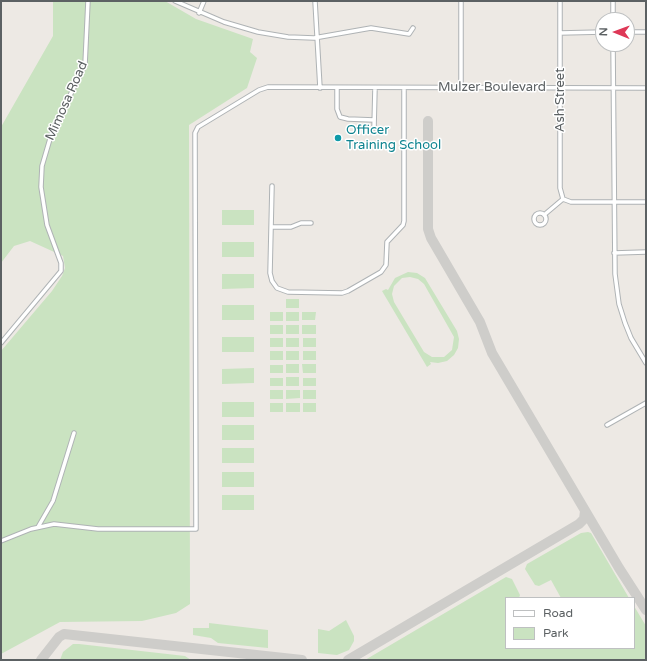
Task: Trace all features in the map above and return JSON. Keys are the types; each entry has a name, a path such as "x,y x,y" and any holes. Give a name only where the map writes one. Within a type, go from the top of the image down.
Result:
{"street":[{"name":"Mimosa Road","path":"1,343 61,271 61,263 47,225 41,187 42,166 52,132 86,65 88,1"},
{"path":"176,1 199,13 224,22 258,32 296,38 317,37 371,28 409,34 414,28"},
{"path":"199,13 204,1"},
{"path":"315,1 320,88"},
{"path":"461,1 461,88"},
{"name":"Ash Street","path":"560,1 560,188 563,199"},
{"path":"613,1 613,12"},
{"path":"560,33 595,32"},
{"path":"635,32 646,32"},
{"path":"613,52 614,253 617,286 622,314 632,338 646,363"},
{"name":"Mulzer Boulevard","path":"38,527 58,524 90,529 196,529 196,131 216,116 262,89 561,87 646,88"},
{"path":"337,88 336,109 340,117 348,119 374,120"},
{"path":"374,128 375,88"},
{"path":"272,186 270,278 274,285 280,290 288,292 345,293 384,270 387,242 403,225 404,221 404,88"},
{"path":"544,215 563,199 571,202 646,202"},
{"path":"271,227 291,227 301,223 311,224"},
{"path":"614,253 646,252"},
{"path":"607,425 646,403"},
{"path":"1,542 38,527 53,501 74,432"}],"green space":[{"path":"53,1 165,1 196,19 253,39 250,52 257,58 247,88 189,125 190,604 176,613 142,621 60,622 1,654 1,351 52,291 62,276 65,268 63,256 30,241 14,246 1,263 1,127 53,36"},
{"path":"222,210 254,210 254,225 222,225"},
{"path":"222,242 254,242 254,257 222,257"},
{"path":"408,272 417,273 425,278 457,331 459,339 458,348 454,355 447,361 438,363 430,362 431,364 427,367 382,291 386,289 388,290 395,278","holes":["410,277 418,279 424,284 454,337 452,350 444,357 432,357 424,352 394,302 392,294 394,286 402,278"]},
{"path":"222,274 254,274 254,288 222,289"},
{"path":"286,299 299,299 299,308 286,308"},
{"path":"222,305 254,305 254,320 222,320"},
{"path":"270,312 283,312 283,321 270,321"},
{"path":"286,312 299,312 299,321 286,321"},
{"path":"302,312 316,312 315,320 302,320"},
{"path":"270,325 283,325 283,334 270,334"},
{"path":"286,325 299,325 299,334 286,334"},
{"path":"302,325 316,325 316,334 302,334"},
{"path":"222,337 254,337 254,352 222,352"},
{"path":"270,338 283,338 283,347 270,347"},
{"path":"286,338 299,338 299,347 286,347"},
{"path":"303,338 316,338 316,347 303,347"},
{"path":"270,351 283,351 283,360 270,360"},
{"path":"286,351 299,351 299,360 286,360"},
{"path":"303,351 316,351 316,360 303,360"},
{"path":"286,364 299,364 299,373 286,373"},
{"path":"302,364 316,364 316,373 303,373"},
{"path":"270,365 283,365 283,373 270,373"},
{"path":"254,368 254,383 222,384 222,369"},
{"path":"286,377 299,377 299,386 286,386"},
{"path":"270,378 283,378 283,386 270,386"},
{"path":"303,378 316,378 316,386 303,386"},
{"path":"270,390 283,390 283,399 270,399"},
{"path":"286,390 300,390 300,398 286,399"},
{"path":"303,390 316,390 316,399 303,399"},
{"path":"222,402 254,402 254,417 222,417"},
{"path":"270,403 283,403 283,412 270,412"},
{"path":"286,403 300,403 300,412 286,412"},
{"path":"303,403 316,403 316,412 303,412"},
{"path":"222,425 254,425 254,440 222,440"},
{"path":"222,448 254,448 254,463 222,463"},
{"path":"222,472 254,472 254,487 222,487"},
{"path":"222,495 254,495 254,510 222,510"},
{"path":"581,533 591,533 628,597 560,597 551,580 539,586 535,585 525,569 527,564"},
{"path":"506,577 512,579 520,595 519,597 505,597 505,649 635,649 635,608 646,626 646,660 365,660"},
{"path":"346,620 354,636 354,641 349,650 337,655 318,653 318,629 329,631"},
{"path":"209,623 268,630 268,648 218,643 211,638 193,635 193,628 209,628"},
{"path":"73,644 185,656 191,660 60,660 63,652"}],"taxiway":[{"path":"428,121 428,229 431,238 480,322 492,353 619,568 646,610"},
{"path":"348,660 579,524 584,519 585,511"},
{"path":"41,660 59,637 64,634 302,660"}],"place":[{"name":"Officer Training School","path":"338,138"}]}
